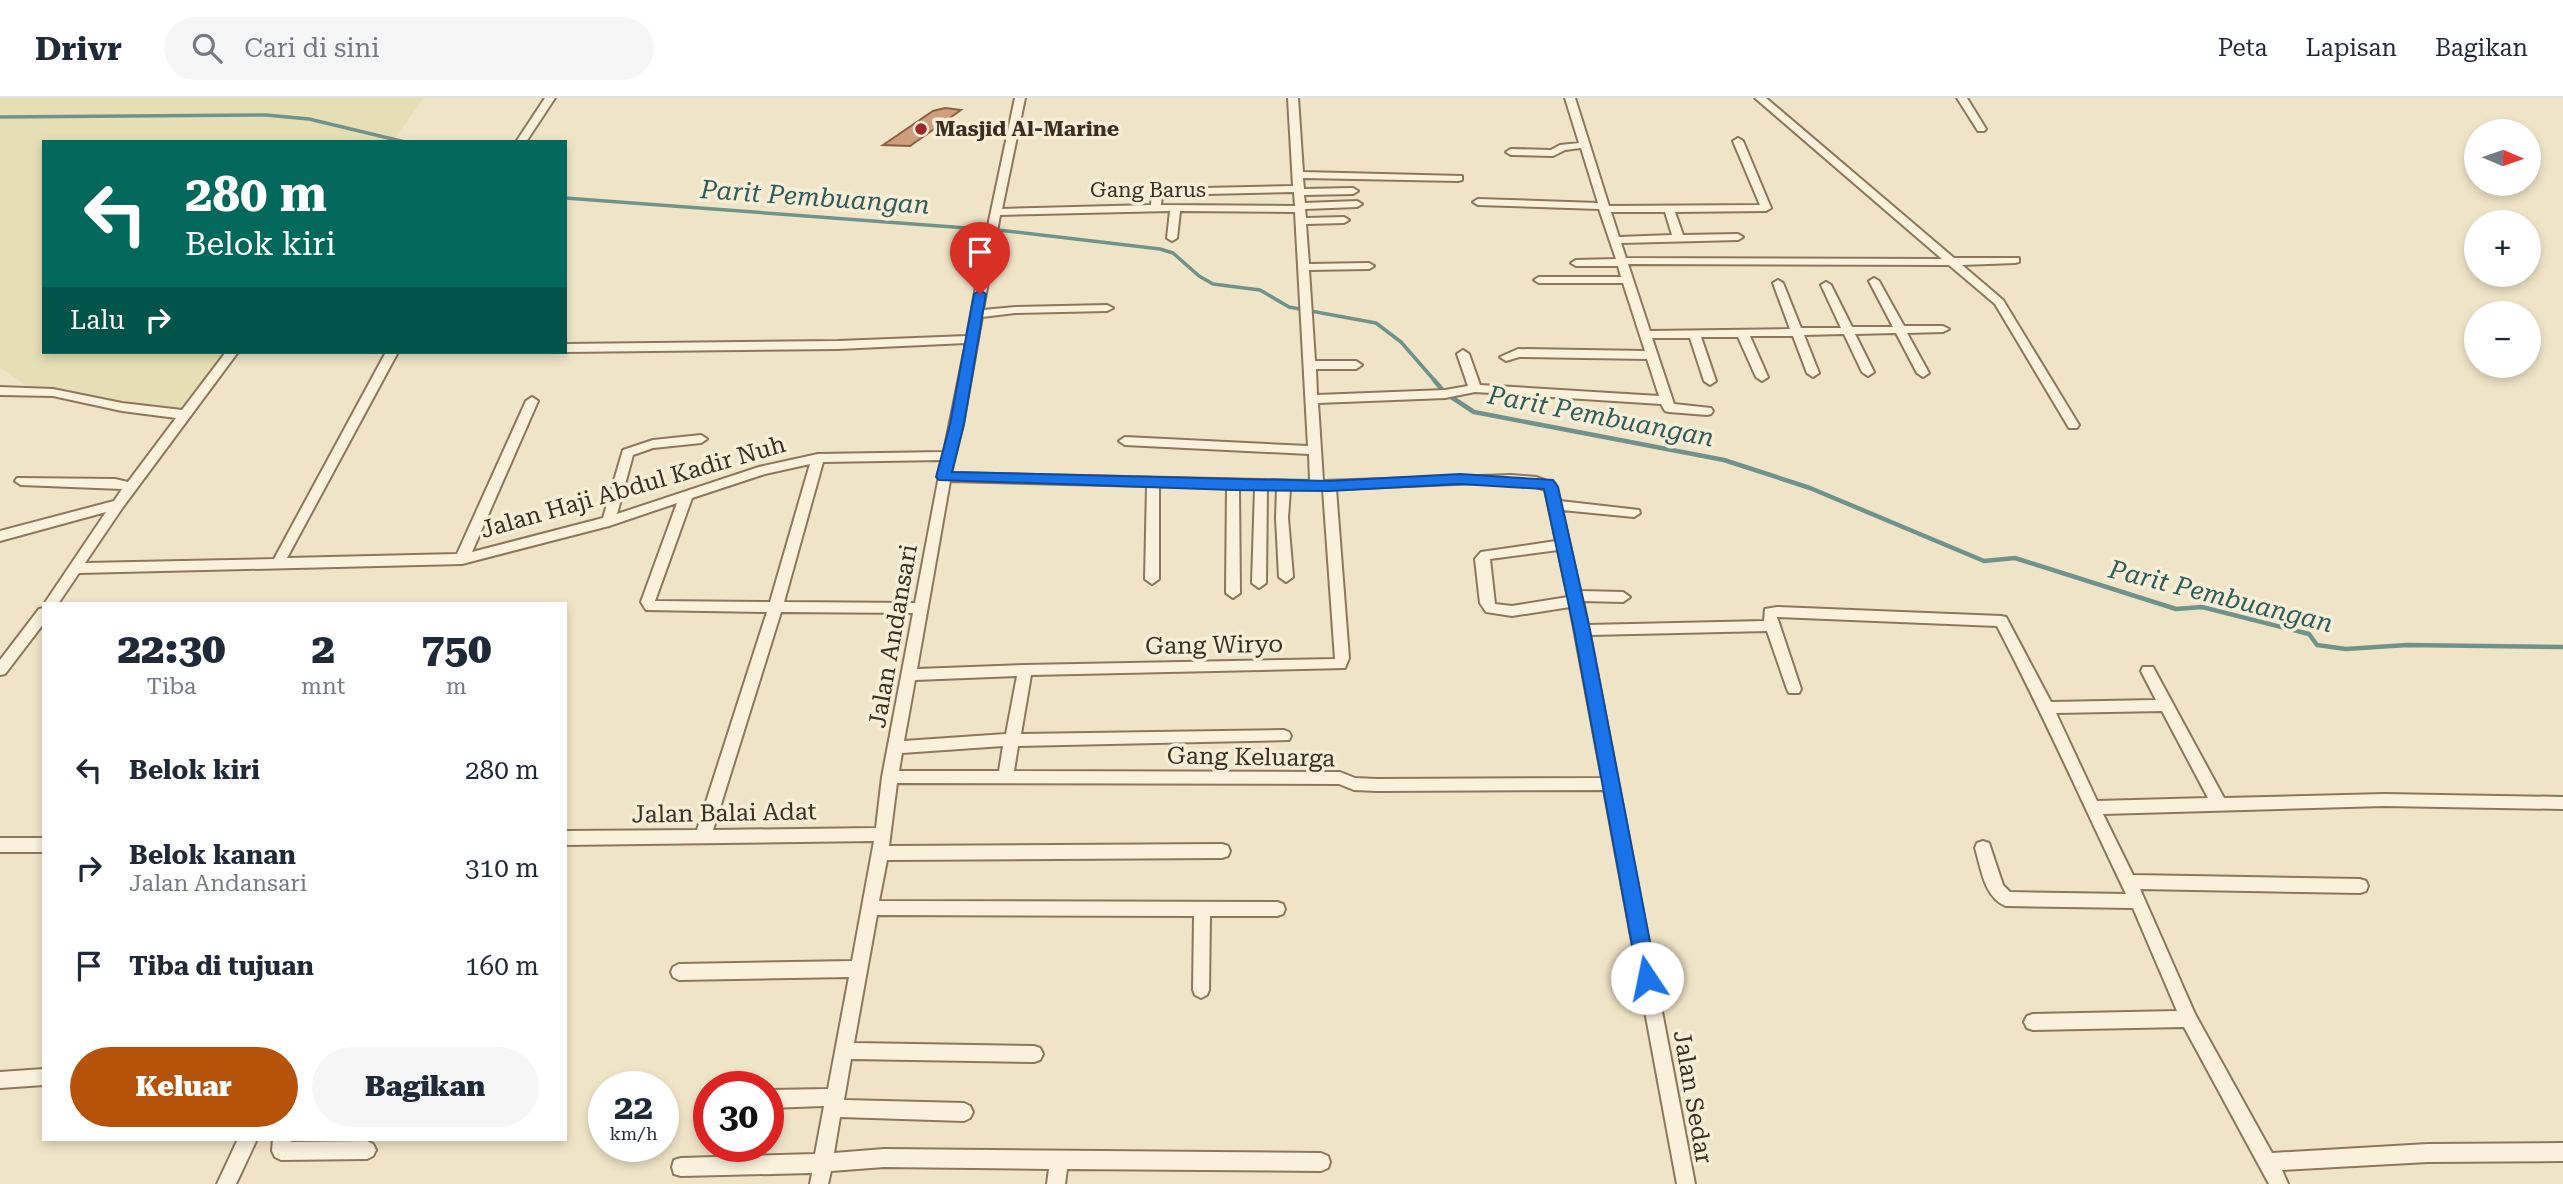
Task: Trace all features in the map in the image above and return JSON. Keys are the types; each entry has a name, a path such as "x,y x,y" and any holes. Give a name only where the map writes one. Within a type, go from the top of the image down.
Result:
{"street":[{"path":"522,140 550,98"},
{"name":"Jalan Andansari","path":"819,1184 884,834 895,747 944,477 1020,98"},
{"path":"944,477 1323,486 1314,450 1293,98"},
{"path":"1570,98 1620,262 1669,408 1707,411"},
{"path":"1760,98 1942,262 1999,302 2073,425"},
{"path":"1962,98 1981,129"},
{"path":"1478,202 1669,209 1766,208 1738,141"},
{"path":"1511,152 1553,153 1563,147 1584,145"},
{"path":"1298,175 1458,178"},
{"path":"1156,208 1157,192 1353,191"},
{"path":"1300,212 1357,204"},
{"name":"Gang Barus","path":"993,223 1156,208 1300,212"},
{"path":"1172,238 1175,208"},
{"path":"1669,209 1678,237"},
{"path":"1300,212 1344,220"},
{"path":"1614,240 1738,237"},
{"path":"1576,263 2015,260"},
{"path":"1304,267 1369,266"},
{"path":"1539,280 1627,281"},
{"path":"1874,281 1923,373"},
{"path":"1778,283 1813,373"},
{"path":"1826,285 1868,372"},
{"path":"976,314 1015,310 1107,308"},
{"path":"1646,335 1943,329"},
{"path":"1743,334 1762,377"},
{"path":"1695,335 1710,381"},
{"path":"567,348 838,345 973,339"},
{"path":"1506,357 1518,353 1652,355"},
{"path":"52,602 118,504 230,354"},
{"path":"278,565 391,354"},
{"path":"1463,354 1475,388"},
{"path":"1310,365 1356,365"},
{"path":"1313,399 1445,394 1475,388 1666,400"},
{"path":"0,391 61,394 73,399 144,413 184,414"},
{"path":"461,559 532,401"},
{"path":"609,522 627,453 633,449 675,441 701,439"},
{"path":"1125,441 1314,450"},
{"name":"Jalan Haji Abdul Kadir Nuh","path":"77,568 461,559 609,522 763,470 818,458 949,456"},
{"path":"703,836 776,606 818,458"},
{"name":"Jalan Sedar","path":"1323,486 1460,479 1548,484 1582,630 1686,1184"},
{"path":"21,481 115,483 131,487"},
{"path":"1152,579 1153,483"},
{"path":"1233,485 1233,593"},
{"path":"1259,583 1261,485"},
{"path":"1284,485 1282,518 1286,577"},
{"name":"Gang Wiryo","path":"909,675 1340,664 1342,659 1323,486"},
{"path":"685,497 648,602 656,607 922,608"},
{"path":"0,536 118,504"},
{"path":"1555,505 1634,513"},
{"path":"1563,545 1486,555 1482,559 1487,606 1512,611 1574,599 1623,597"},
{"path":"1794,689 1770,624 1770,612 2001,621 2047,709 2138,901 2189,1019 2279,1184"},
{"path":"0,670 42,616"},
{"path":"1582,630 1770,624"},
{"path":"1005,778 1024,670"},
{"path":"2148,671 2219,804"},
{"path":"2047,709 2166,705"},
{"path":"895,747 1012,740 1284,736"},
{"name":"Gang Keluarga","path":"890,777 1340,778 1354,784 1377,785 1611,784"},
{"path":"2093,808 2426,801 2563,803"},
{"name":"Jalan Balai Adat","path":"567,838 884,834"},
{"path":"0,845 42,845"},
{"path":"1983,848 1996,890 2006,899 2138,901"},
{"path":"880,853 1222,851"},
{"path":"2129,882 2360,886"},
{"path":"869,908 1277,909"},
{"path":"1201,990 1202,909"},
{"path":"679,972 857,969"},
{"path":"2033,1022 2189,1019"},
{"path":"844,1051 1034,1054"},
{"path":"0,1080 42,1077"},
{"path":"784,1100 964,1112"},
{"path":"226,1184 247,1141"},
{"path":"282,1141 282,1151 367,1150"},
{"path":"2268,1162 2428,1153 2563,1152"},
{"path":"681,1167 884,1158 1321,1162"},
{"path":"1056,1184 1059,1160"}],"shaded area":[{"path":"0,98 424,98 393,140 42,140 42,354 236,354 193,412 36,393 0,367"}],"building":[{"name":"Masjid Al-Marine","path":"945,108 961,110 910,146 883,145 933,111"}],"waterway":[{"name":"Parit Pembuangan","path":"0,117 266,115 309,119 397,140"},
{"name":"Parit Pembuangan","path":"567,198 1007,231 1160,249 1173,253 1199,276 1213,284 1260,290 1289,307 1376,323 1401,342 1435,381"},
{"name":"Parit Pembuangan","path":"1434,380 1445,393 1474,412 1724,460 1810,488 1984,561 2015,558 2176,609 2202,607 2309,634 2317,645 2346,649 2407,645 2563,647"}],"place":[{"name":"Masjid Al-Marine","path":"921,129"}],"route":[{"path":"980,294 957,424 944,477 1329,486 1460,479 1538,481 1551,487 1582,630 1647,978"}]}
